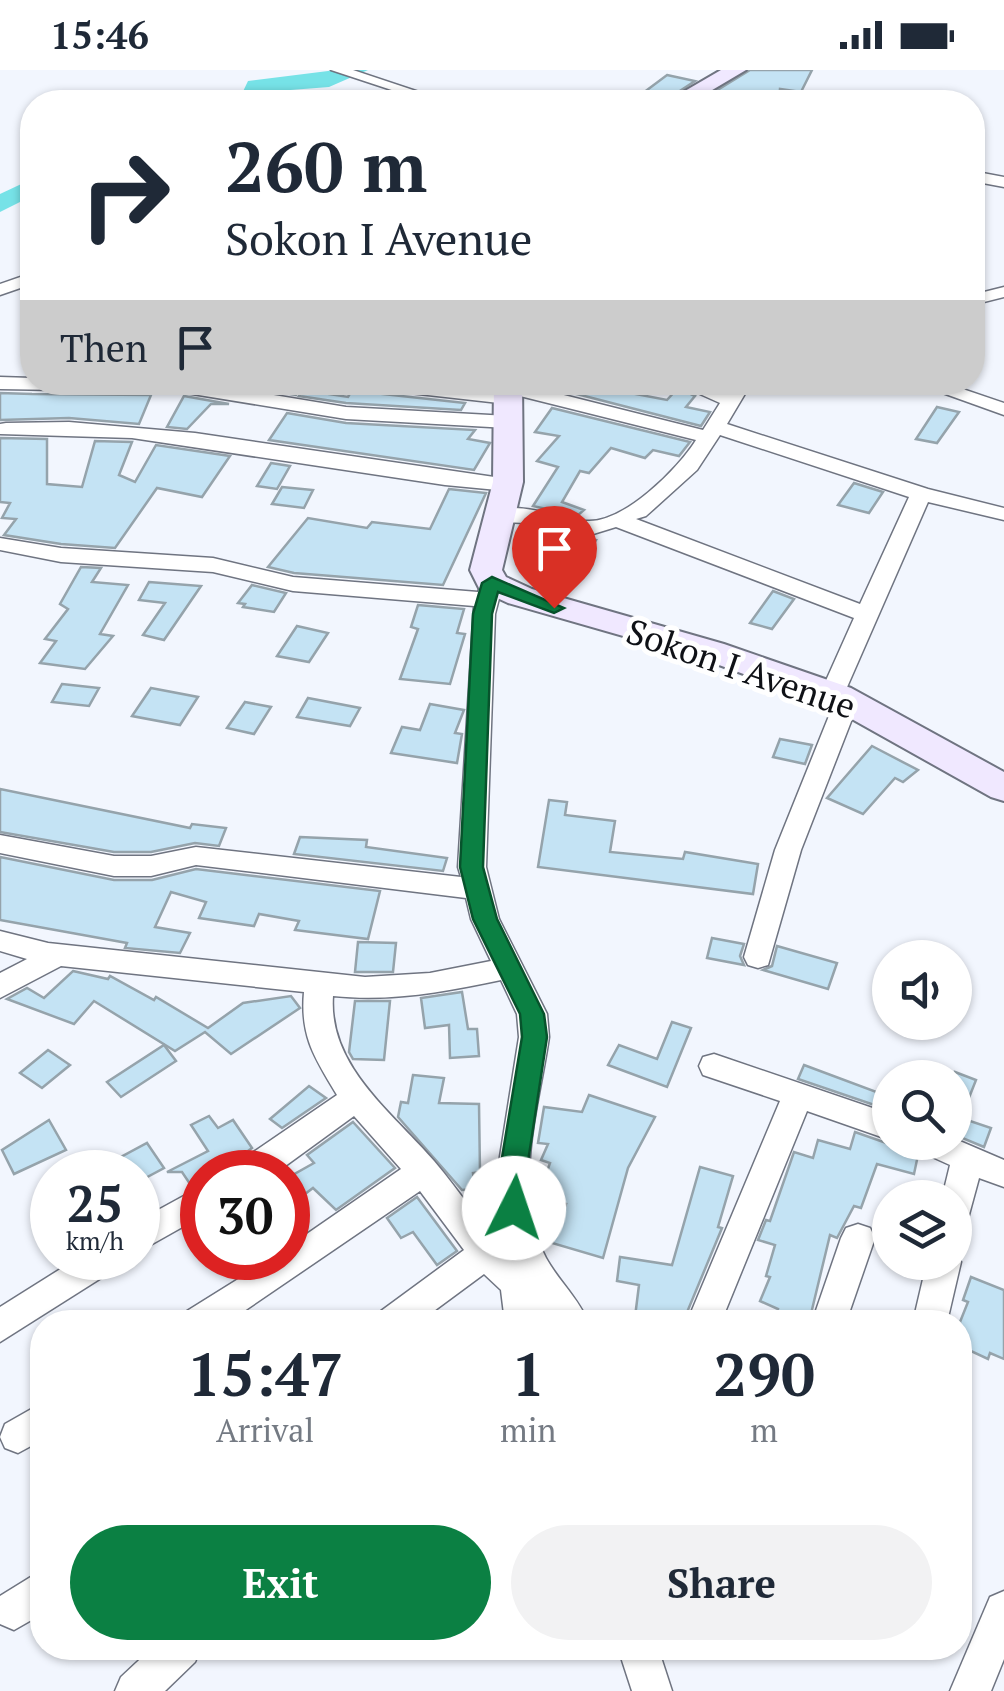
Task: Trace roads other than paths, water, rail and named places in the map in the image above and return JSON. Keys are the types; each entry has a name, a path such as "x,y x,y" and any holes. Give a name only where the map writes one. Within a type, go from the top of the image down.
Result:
{"street":[{"path":"338,70 402,90"},
{"path":"699,90 736,70"},
{"path":"235,395 346,413 508,397 712,432 921,494 1004,514"},
{"path":"6,430 49,427 209,441 504,500 582,528 619,520 650,504 690,466 734,395"},
{"path":"961,395 1004,409"},
{"path":"508,397 504,500 486,570 489,591 482,614 472,867 476,888 508,968 532,1014 534,1037 511,1188 532,1265 562,1310"},
{"path":"758,956 788,850 865,614 921,494"},
{"path":"619,520 865,614"},
{"path":"2,544 61,555 213,566 293,584 489,591"},
{"name":"Sokon I Avenue","path":"489,591 520,596 712,651 840,697 1004,788"},
{"path":"0,844 114,866 151,866 196,856 476,888"},
{"path":"0,941 57,955 365,988 430,984 508,968"},
{"path":"0,988 57,955"},
{"path":"318,984 316,1022 326,1050 357,1097 423,1172 486,1253 554,1310"},
{"path":"714,1066 872,1122"},
{"path":"281,1150 357,1097"},
{"path":"709,1310 797,1097"},
{"path":"972,1158 1004,1174"},
{"path":"219,1310 423,1172"},
{"path":"833,1310 858,1238"},
{"path":"409,1310 486,1253"},
{"path":"0,1326 71,1280"},
{"path":"933,1310 940,1280"},
{"path":"518,1282 521,1310"},
{"path":"970,1691 1004,1611"},
{"path":"135,1691 168,1660"},
{"path":"642,1660 652,1691"}],"waterway":[{"path":"254,90 256,86 329,80 357,70"},
{"path":"0,204 20,193"}]}
